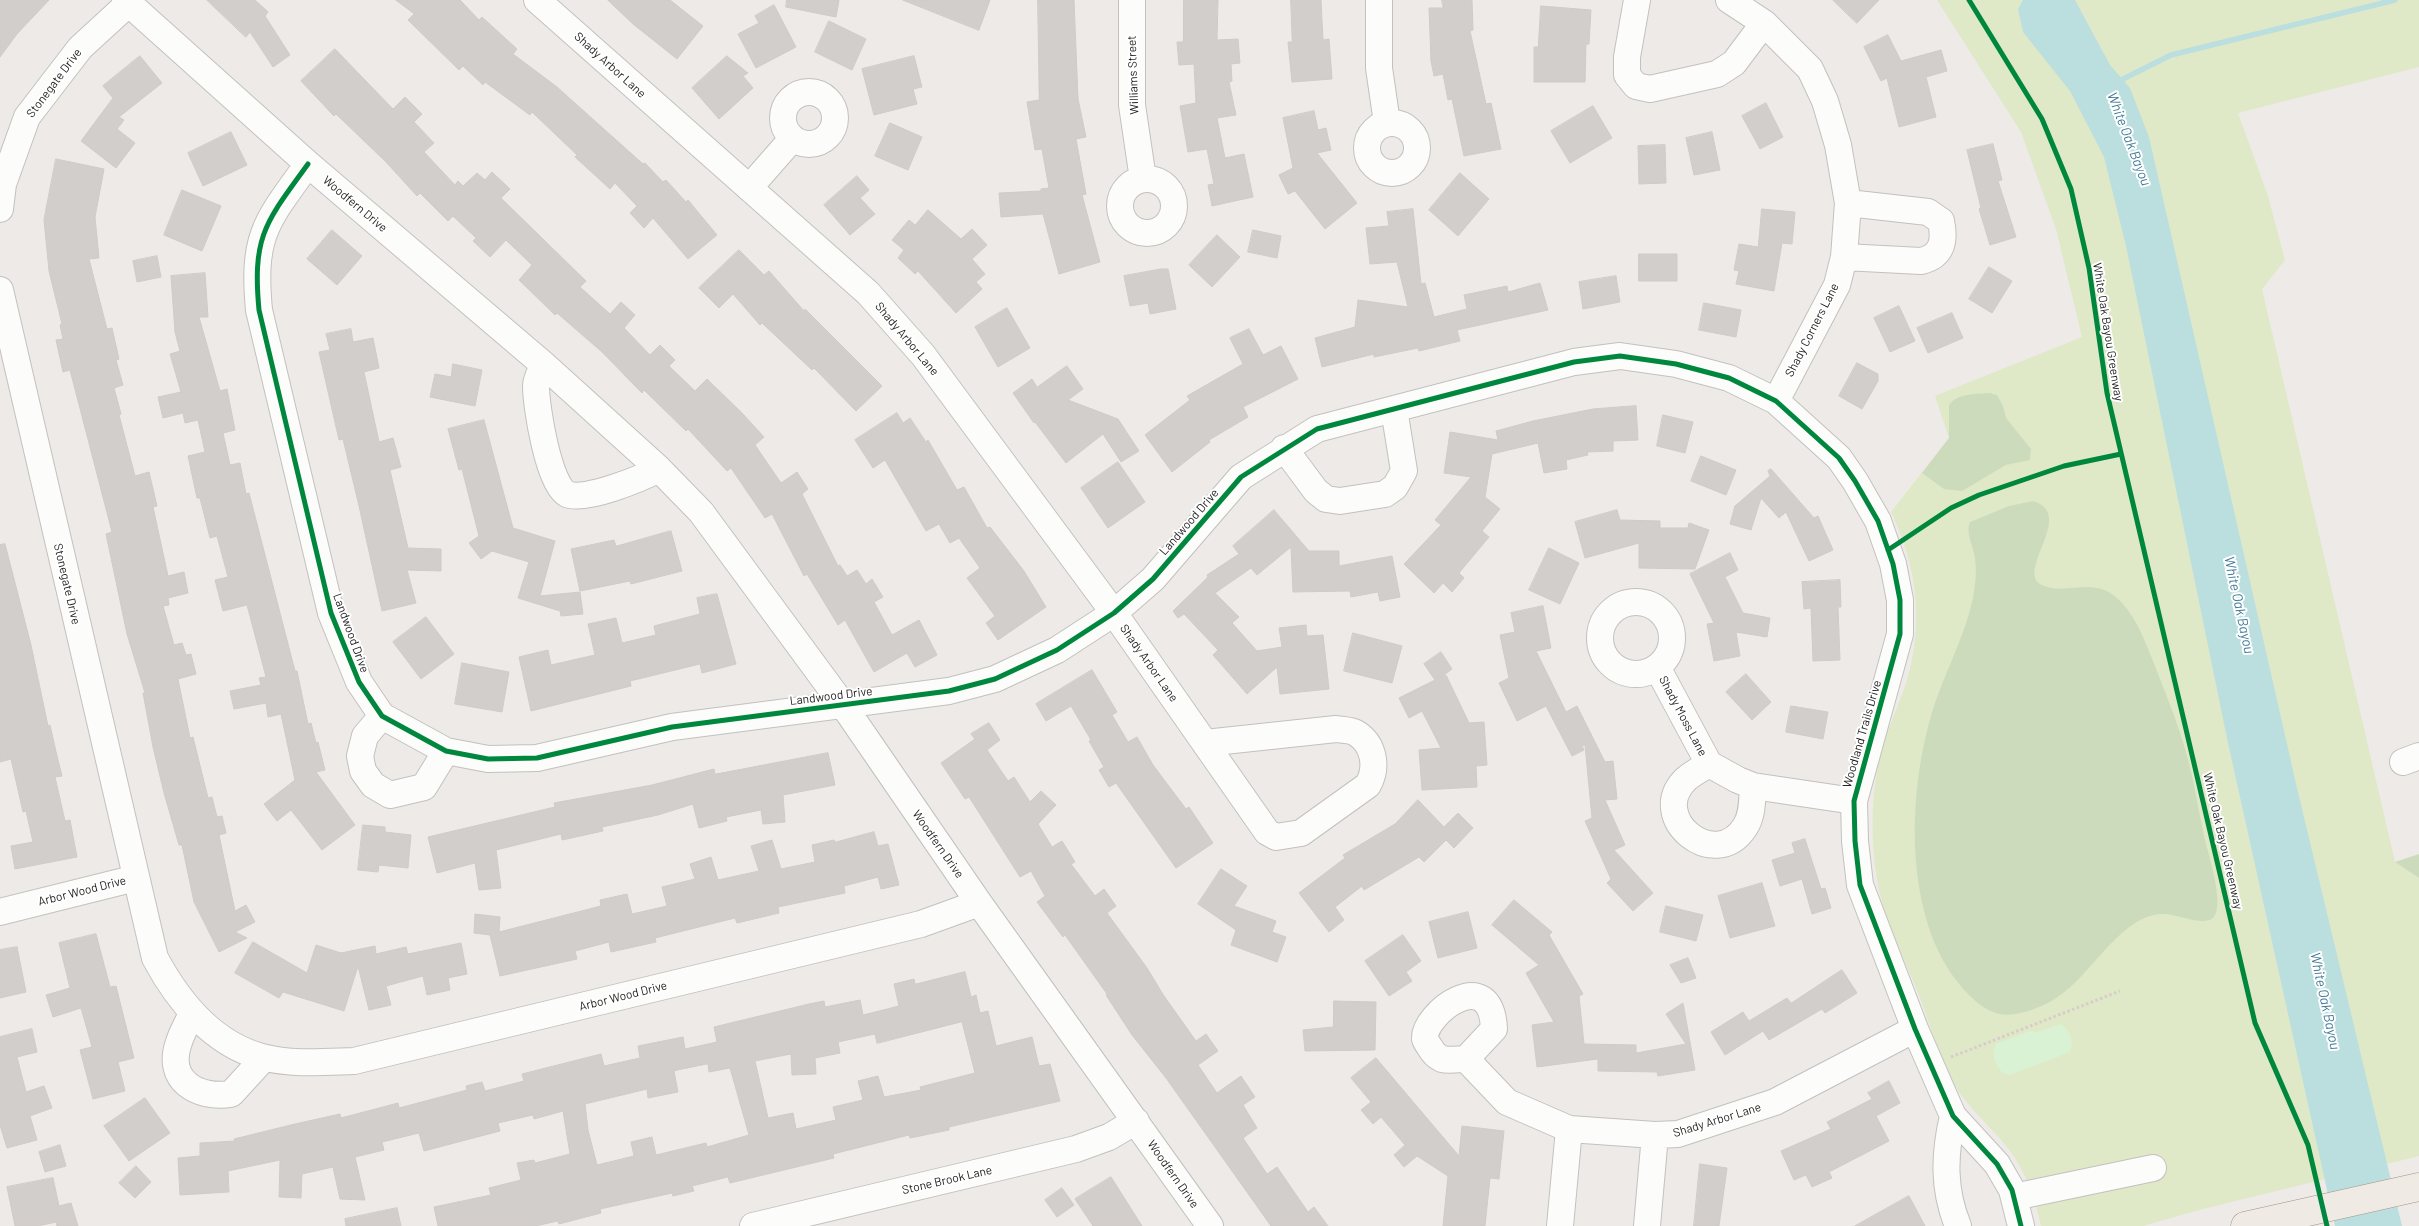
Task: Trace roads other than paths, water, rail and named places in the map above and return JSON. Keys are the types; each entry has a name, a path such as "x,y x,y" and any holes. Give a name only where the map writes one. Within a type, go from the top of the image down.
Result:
{"main road":[{"path":"2244,1226 2419,1187"}],"street":[{"name":"Shady Arbor Lane","path":"537,0 868,292 916,348 1114,613 1267,832 1276,837 1301,833 1368,785 1375,773 1371,751 1365,740 1354,732 1336,728 1205,743"},
{"name":"Williams Street","path":"1132,0 1132,105 1144,179"},
{"path":"1379,0 1379,68 1387,123"},
{"path":"1638,0 1627,57 1627,75 1636,86 1650,89 1717,74 1734,63 1764,23"},
{"name":"Shady Corners Lane","path":"1729,0 1764,23 1810,69 1825,101 1838,145 1848,203 1844,256 1837,285 1776,401"},
{"name":"Woodfern Drive","path":"127,2 308,164 543,364 659,469 701,512 843,705 979,903 1210,1226"},
{"name":"Stonegate Drive","path":"0,209 3,184 27,117 80,48 127,2"},
{"path":"749,188 792,139"},
{"name":"Landwood Drive","path":"308,164 269,218 259,242 256,275 259,310 331,614 359,682 382,716 446,751 488,758 537,758 672,727 949,691 995,679 1057,650 1114,613 1153,579 1240,477 1317,428 1574,362 1620,356 1676,364 1729,378 1776,401"},
{"path":"1844,256 1921,261 1931,259 1940,250 1944,236 1941,221 1928,212 1848,203"},
{"name":"Stonegate Drive","path":"0,290 136,878"},
{"path":"543,364 536,384 538,407 553,477 559,489 569,495 580,496 636,481 659,469"},
{"name":"Woodland Trails Drive","path":"1776,401 1839,458 1878,521 1893,564 1900,600 1900,634 1854,801 1855,841 1860,885 1952,1116 1997,1164 2014,1197 2021,1226"},
{"path":"1284,448 1316,491 1326,499 1340,502 1385,494 1395,487 1404,471 1394,408"},
{"name":"Shady Moss Lane","path":"1657,667 1709,764 1753,786 1854,801"},
{"path":"382,716 365,736 360,756 363,771 373,786 390,795 424,787 446,751"},
{"name":"Shady Moss Lane","path":"1709,764 1685,780 1678,790 1675,803 1676,815 1681,827 1689,836 1700,842 1713,845 1725,843 1736,837 1745,827 1750,816 1753,786"},
{"name":"Arbor Wood Drive","path":"0,912 136,878 155,958 169,985 192,1013 225,1040 248,1053 264,1058 310,1063 354,1061 921,924 979,903"},
{"path":"192,1013 178,1043 176,1064 182,1081 196,1091 214,1097 231,1094 264,1058"},
{"name":"Shady Arbor Lane","path":"1466,1059 1507,1102 1569,1129 1655,1136 1678,1134 1775,1102 1916,1029"},
{"path":"1952,1116 1947,1142 1945,1173 1950,1207 1958,1226"},
{"name":"Stone Brook Lane","path":"753,1226 1076,1149 1109,1137 1136,1121"},
{"path":"1560,1226 1569,1129"},
{"path":"1647,1226 1655,1136"},
{"path":"2014,1197 2153,1168"}],"water":[{"name":"White Oak Bayou","path":"2023,0 2075,0 2110,65 2130,88 2149,137 2297,788 2402,1226 2335,1226 2228,743 2126,246 2104,157 2070,91 2023,32 2018,9"}],"waterway":[{"path":"2115,83 2171,55 2395,0"}]}
